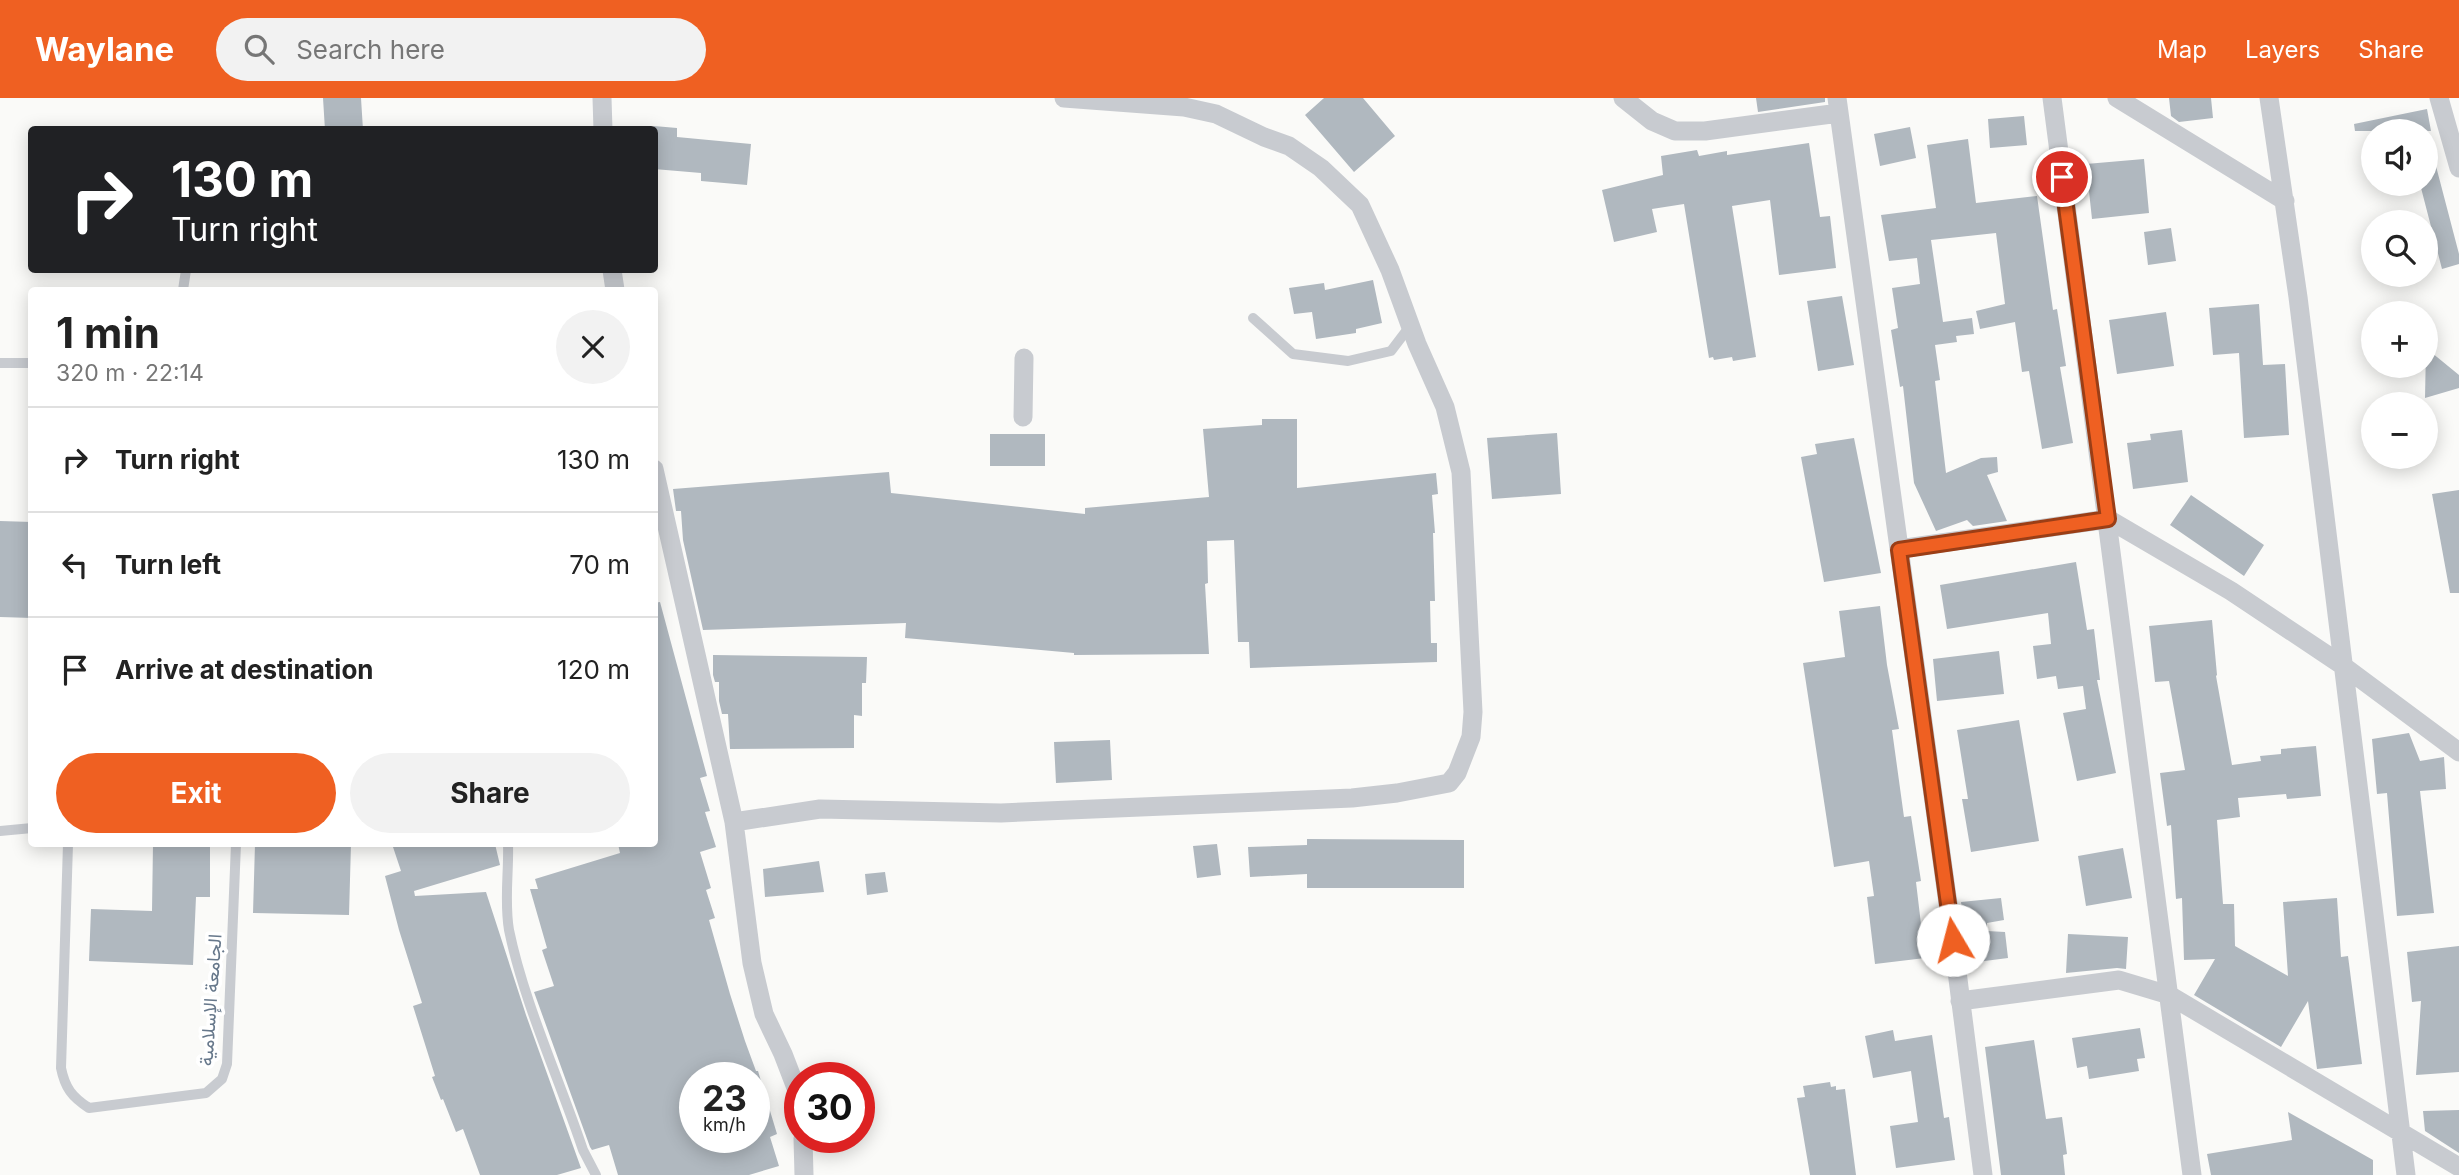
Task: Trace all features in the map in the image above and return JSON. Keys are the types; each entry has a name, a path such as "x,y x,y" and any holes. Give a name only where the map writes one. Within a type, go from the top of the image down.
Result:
{"street":[{"path":"602,98 603,126"},
{"path":"734,822 820,808 1001,813 1352,798 1449,783 1457,774 1471,737 1473,712 1461,472 1444,407 1410,326 1391,270 1360,205 1321,168 1289,146 1264,138 1216,114 1195,109 1064,98"},
{"path":"1623,98 1652,121 1675,131 1705,131 1838,105 1983,1175"},
{"path":"2052,98 2192,1175"},
{"path":"2117,98 2285,201"},
{"path":"2269,98 2285,201 2406,1175"},
{"path":"2439,98 2459,168"},
{"path":"1023,417 1024,358"},
{"path":"658,487 734,822 752,963 764,1013 786,1062"},
{"path":"1899,550 2108,519 2231,591 2342,665 2459,752"},
{"path":"1960,1001 2119,980 2169,995 2459,1167"},
{"path":"803,1153 804,1175"}],"lane":[{"path":"1253,318 1293,354 1348,361 1391,351 1410,326"},
{"path":"0,363 28,363"},
{"path":"0,831 28,828"},
{"name":"الجامعة الإسلامية","path":"68,847 61,1068 64,1085 75,1099 89,1108 206,1093 222,1079 227,1064 236,847"},
{"path":"508,847 506,892 509,928 519,967 583,1150 596,1175"}],"building":[{"path":"323,98 361,98 363,126 325,126"},
{"path":"1324,98 1363,98 1395,136 1354,172 1305,115"},
{"path":"1756,98 1825,98 1825,102 1758,112"},
{"path":"2169,98 2211,98 2213,118 2179,122 2171,116"},
{"path":"2427,109 2429,119 2378,119"},
{"path":"2024,116 2027,145 1990,148 1988,119"},
{"path":"2361,123 2361,131 2355,131 2354,124"},
{"path":"658,126 677,128 677,137 751,144 747,185 701,181 701,173 658,169"},
{"path":"1910,127 1916,158 1880,166 1874,134"},
{"path":"1968,139 1976,203 2037,196 2053,310 2057,309 2066,366 2060,367 2073,443 2042,449 2029,371 2022,372 2015,322 1980,329 1976,311 2005,304 1996,233 1931,240 1943,322 1972,318 1974,334 1956,336 1957,342 1935,345 1940,380 1935,381 1946,473 1981,458 1997,457 1998,472 1987,475 2007,521 1973,526 1967,520 1936,531 1914,483 1903,386 1900,387 1891,330 1898,328 1892,288 1920,284 1917,258 1889,261 1881,215 1936,208 1927,145"},
{"path":"1809,143 1820,217 1830,216 1836,268 1779,275 1770,200 1732,206 1756,357 1733,361 1732,357 1714,360 1713,357 1709,358 1684,204 1652,209 1657,232 1614,242 1602,190 1663,175 1661,156 1697,150 1699,156 1727,151 1727,155"},
{"path":"2144,159 2149,213 2092,219 2086,164"},
{"path":"2438,174 2459,254 2459,264 2442,269 2438,254 2438,210 2427,210 2423,196 2438,196"},
{"path":"2171,228 2176,261 2148,265 2144,232"},
{"path":"1373,280 1382,323 1356,329 1356,333 1316,339 1312,312 1294,314 1289,288 1324,283 1325,290"},
{"path":"1842,296 1854,365 1818,371 1807,301"},
{"path":"2259,304 2263,365 2285,364 2289,435 2244,438 2239,353 2213,355 2209,308"},
{"path":"2166,312 2174,366 2117,374 2109,320"},
{"path":"2438,358 2459,375 2459,388 2438,394 2438,392 2425,392 2425,378 2438,378"},
{"path":"1262,419 1297,419 1297,488 1436,473 1438,494 1432,495 1435,601 1430,601 1431,643 1437,643 1437,662 1250,668 1249,642 1238,642 1234,540 1207,541 1208,583 1205,584 1209,654 1074,655 905,638 906,623 703,630 683,540 681,511 676,511 673,489 889,472 891,493 1085,514 1085,508 1209,497 1203,429 1262,425"},
{"path":"2182,430 2188,482 2133,489 2127,443 2151,440 2150,434"},
{"path":"1557,433 1561,494 1492,499 1487,438"},
{"path":"990,434 1045,434 1045,466 990,466"},
{"path":"1854,438 1881,573 1824,582 1801,457 1817,454 1815,444"},
{"path":"2459,490 2459,593 2450,593 2432,494"},
{"path":"2191,495 2264,545 2244,576 2170,525"},
{"path":"0,521 28,522 28,618 0,617"},
{"path":"2076,562 2087,630 2094,629 2100,680 2097,680 2116,773 2077,781 2063,713 2086,709 2083,686 2058,689 2056,676 2037,679 2033,646 2051,644 2048,613 1947,629 1940,585"},
{"path":"660,602 707,776 700,778 710,811 705,812 716,847 700,852 711,888 706,890 715,918 709,920 753,1062 679,1062 679,1153 770,1153 770,1137 779,1166 749,1175 618,1175 609,1145 592,1150 534,992 554,986 542,950 547,948 530,889 538,889 535,879 620,853 619,847 658,847"},
{"path":"1880,606 1899,729 1892,730 1904,817 1911,816 1921,881 1916,882 1925,958 1875,964 1867,897 1874,896 1869,861 1834,867 1803,663 1845,657 1839,611"},
{"path":"2212,620 2216,676 2232,765 2261,761 2260,756 2281,754 2281,749 2316,746 2321,796 2287,799 2286,794 2238,798 2240,817 2217,820 2223,904 2234,904 2235,946 2288,976 2283,902 2337,898 2341,957 2348,956 2362,1064 2317,1069 2308,1001 2281,1047 2194,995 2215,959 2184,960 2182,898 2176,899 2171,825 2167,826 2160,773 2185,770 2169,681 2155,682 2149,626"},
{"path":"1999,651 2004,694 1937,701 1933,659"},
{"path":"713,655 867,657 866,683 862,683 862,716 854,715 854,748 730,749 728,714 722,714 719,682 715,682 713,675"},
{"path":"2019,720 2039,841 1971,852 1962,799 1968,799 1957,730"},
{"path":"2409,733 2420,761 2444,757 2446,789 2420,791 2434,913 2397,916 2387,793 2377,794 2372,739"},
{"path":"1110,740 1112,780 1056,783 1054,742"},
{"path":"1307,839 1464,840 1464,888 1307,888 1307,874 1250,877 1248,847 1307,845"},
{"path":"1217,844 1221,875 1197,878 1193,846"},
{"path":"153,847 210,847 210,897 196,897 193,965 89,961 91,909 152,911"},
{"path":"255,847 351,847 349,915 253,913"},
{"path":"393,847 496,847 500,865 414,891 415,896 486,892 526,1015 581,1168 557,1175 480,1175 463,1129 456,1132 443,1099 441,1100 413,1006 422,1003 385,876 401,871"},
{"path":"2123,848 2132,898 2086,906 2078,856"},
{"path":"819,861 824,892 765,897 763,869"},
{"path":"885,872 888,892 867,895 865,874"},
{"path":"2001,898 2004,920 1987,923 1987,931 2005,932 2008,958 1969,963 1961,902"},
{"path":"2068,934 2128,937 2126,969 2066,973"},
{"path":"2459,946 2459,1072 2416,1075 2421,1001 2412,1002 2407,952"},
{"path":"2140,1028 2145,1058 2137,1059 2139,1071 2089,1079 2087,1066 2077,1068 2072,1038"},
{"path":"1893,1030 1895,1041 1932,1035 1944,1118 1949,1117 1955,1160 1896,1168 1890,1126 1918,1122 1911,1071 1873,1078 1865,1036"},
{"path":"2034,1040 2046,1119 2062,1117 2067,1154 2063,1155 2065,1175 2001,1175 1985,1047"},
{"path":"1830,1082 1831,1087 1836,1086 1836,1090 1845,1089 1856,1175 1810,1175 1797,1098 1805,1097 1803,1086"},
{"path":"2459,1110 2459,1153 2425,1131 2423,1111"},
{"path":"770,1111 777,1134 770,1137"},
{"path":"2288,1112 2373,1160 2373,1175 2211,1175 2207,1154 2292,1140"}],"route":[{"path":"1953,940 1899,550 2108,519 2062,177"}]}
